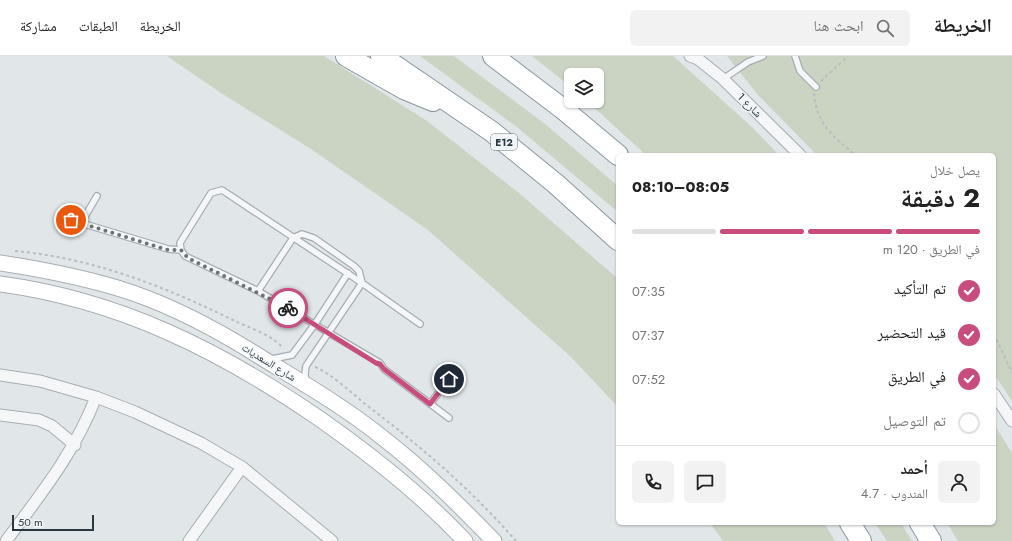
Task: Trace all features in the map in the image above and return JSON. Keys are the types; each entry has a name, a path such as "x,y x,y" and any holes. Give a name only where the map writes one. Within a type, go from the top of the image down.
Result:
{"highway":[{"path":"346,56 408,91 433,101 456,106"},
{"name":"E12","path":"381,56 456,106 524,157 616,238"},
{"path":"493,56 563,109 616,153"},
{"path":"851,525 861,541"},
{"path":"921,525 931,541"}],"street":[{"name":"شارع 1","path":"695,57 723,79 798,153"},
{"name":"شارع السعديات","path":"0,263 61,272 134,293 179,311 223,334 307,386 384,438 455,501 494,541"},
{"name":"شارع السعديات","path":"0,284 57,293 123,314 176,334 228,361 278,391 383,464 450,525 465,541"},
{"path":"0,375 40,382 96,397 187,436 215,450 242,468 332,541"},
{"path":"6,541 75,445 96,397"},
{"path":"996,397 1012,421"},
{"path":"0,416 39,420 52,426 75,445"},
{"path":"189,541 242,468"}],"lane":[{"path":"723,79 748,62 763,56"},
{"path":"795,56 800,72 816,87"},
{"path":"420,324 348,273 293,238 226,192 218,190 209,196 182,239 181,250 188,258 258,291 329,332 376,363 380,364 384,369 449,418"},
{"path":"81,223 97,196"},
{"path":"62,214 81,223 168,250 181,250"},
{"path":"258,291 293,238 302,234 314,238 357,268 361,275 362,283 306,366 304,374 307,386"},
{"path":"264,359 283,358 292,355 315,324 348,273"},
{"path":"430,404 449,379"}],"path":[{"path":"848,56 826,76 816,87 814,93 817,113 826,128 852,153"},
{"path":"996,338 1012,373"}],"green space":[{"path":"167,56 324,56 427,121 519,193 616,277 616,405 570,356 428,230 311,149 221,93"},
{"path":"420,56 454,56 545,124 616,184 616,210 517,127"},
{"path":"532,56 673,56 752,127 777,153 644,153 595,108 604,108 604,68 564,68 564,81"},
{"path":"727,56 1012,56 1012,401 996,377 996,153 815,153 758,95"},
{"path":"996,427 1012,453 1012,541 958,541 948,525 996,525"},
{"path":"711,525 825,525 835,541 723,541"},
{"path":"876,525 902,525 912,541 887,541"}],"way so far":[{"path":"71,220 168,250 181,250 188,258 258,291 288,308"}],"route":[{"path":"288,308 329,332 376,363 380,364 384,369 430,404 449,379"}]}
